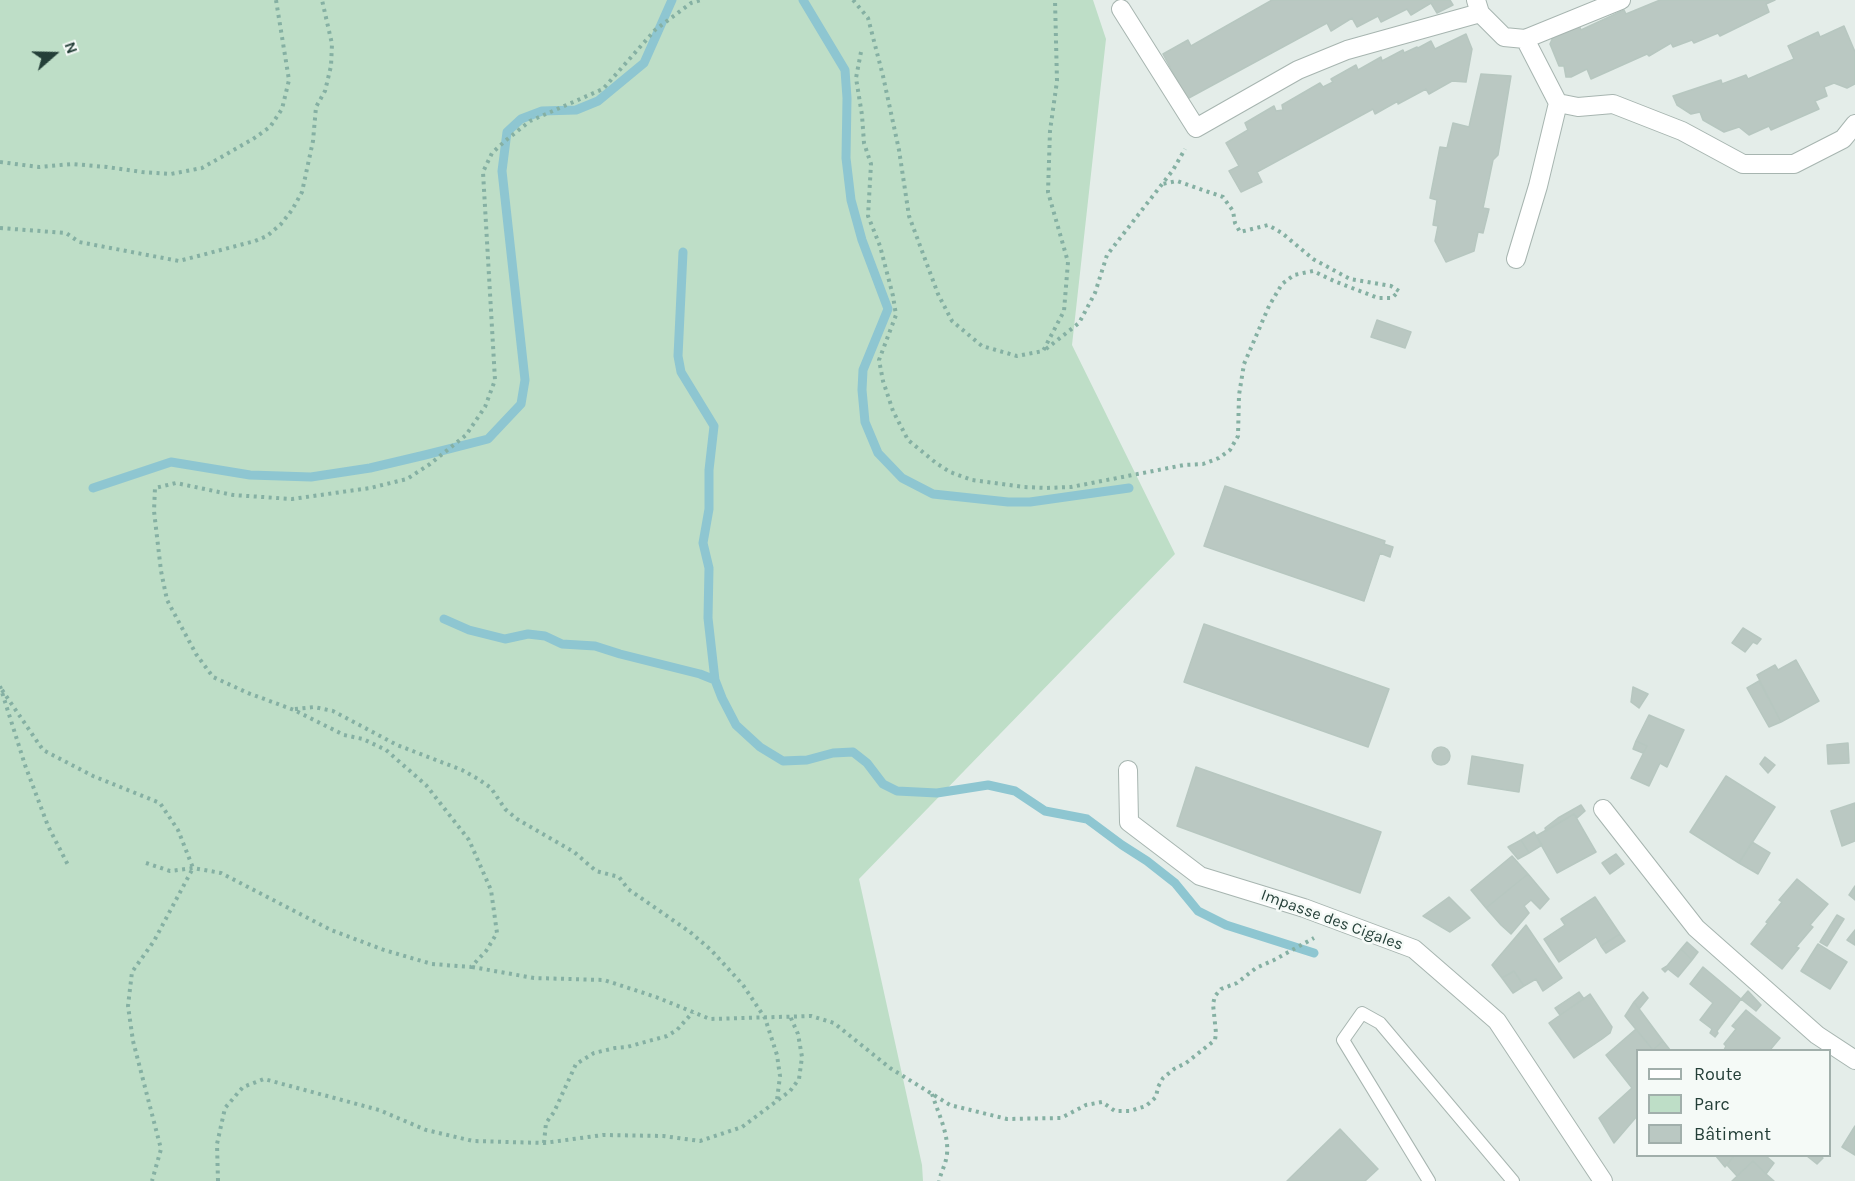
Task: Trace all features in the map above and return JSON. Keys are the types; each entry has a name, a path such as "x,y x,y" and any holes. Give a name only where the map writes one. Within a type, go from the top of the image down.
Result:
{"street":[{"path":"1121,9 1196,128 1298,70 1347,50 1478,6 1504,37 1525,39 1621,0"},
{"path":"1516,259 1538,186 1558,103 1525,39"},
{"path":"1558,103 1578,107 1613,104 1682,131 1743,164 1794,164 1843,140 1855,124"},
{"name":"Impasse des Cigales","path":"1128,770 1129,822 1200,876 1304,908 1413,949 1497,1021 1603,1181"},
{"path":"1603,809 1696,928 1817,1035 1855,1060"}],"lane":[{"path":"1430,1181 1343,1040 1362,1013 1380,1023 1513,1181"}],"path":[{"path":"0,162 39,167 72,164 171,174 202,168 253,139 270,127 282,109 289,80 276,0"},
{"path":"0,228 66,233 79,242 179,261 267,236 281,224 302,192 313,141 316,107 325,91 331,66 332,44 322,0"},
{"path":"471,967 486,951 497,933 491,890 469,840 426,785 386,750 363,739 344,735 294,710 213,678 196,654 167,600 154,511 155,488 176,483 233,495 292,499 370,488 407,479 466,435 484,407 495,380 483,172 492,153 530,121 603,89 655,30 691,3 701,0"},
{"path":"853,0 868,18 899,150 909,216 938,294 952,321 982,346 1017,356 1043,351 1079,322 1095,293 1107,255 1173,171 1196,128"},
{"path":"1043,351 1064,311 1068,262 1048,192 1050,131 1057,81 1055,0"},
{"path":"861,52 855,78 862,115 864,143 871,164 868,216 880,246 896,315 879,360 883,381 893,411 908,440 950,472 972,480 999,484 1046,488 1071,487 1184,465 1203,464 1219,458 1230,450 1238,436 1239,395 1244,364 1269,306 1282,284 1294,275 1314,271 1378,298 1392,298 1399,291 1391,286 1350,279 1313,258 1282,233 1268,225 1240,232 1235,223 1233,211 1223,197 1177,181 1162,184"},
{"path":"1,688 48,826 68,865"},
{"path":"1,688 43,750 93,776 160,803 178,830 194,868"},
{"path":"294,710 314,706 333,711 396,745 462,770 491,788 505,809 517,819 574,852 596,871 619,877 628,889 690,932 711,950 743,985 765,1018 779,1065 777,1101"},
{"path":"146,863 170,871 194,868 221,873 331,930 384,950 432,964 471,967 534,978 604,980 656,997 710,1019 811,1016 834,1023 890,1068 950,1105 1007,1119 1061,1118 1086,1105 1102,1102 1115,1111 1130,1111 1146,1106 1156,1097 1163,1078 1215,1040 1213,1004 1215,996 1221,989 1237,983 1256,968 1342,922"},
{"path":"152,1181 161,1149 133,1041 128,1006 132,972 154,941 194,868"},
{"path":"543,1143 546,1124 576,1065 594,1053 667,1036 677,1030 693,1012"},
{"path":"218,1181 217,1144 225,1108 243,1088 264,1079 379,1110 426,1130 473,1141 543,1143 603,1135 663,1136 700,1142 742,1126 790,1091 799,1079 802,1057 798,1034 790,1016"},
{"path":"932,1094 945,1132 947,1152 944,1170 939,1181"}],"green space":[{"path":"0,0 1093,0 1106,39 1072,345 1175,554 859,879 922,1165 923,1181 0,1181"}],"building":[{"path":"1272,0 1450,0 1453,5 1437,13 1431,3 1411,15 1407,9 1381,22 1378,16 1357,27 1352,18 1331,31 1327,23 1187,99 1163,54 1188,40 1191,46"},
{"path":"1660,0 1775,0 1766,4 1769,12 1720,36 1718,33 1694,43 1692,40 1673,47 1671,43 1649,56 1647,54 1591,79 1587,69 1566,77 1564,66 1559,66 1550,44 1553,37 1579,25 1581,30 1624,10 1626,14"},
{"path":"1844,26 1855,52 1855,84 1847,88 1834,83 1824,87 1827,96 1815,101 1819,109 1771,130 1769,126 1749,135 1739,127 1724,132 1703,120 1700,112 1691,114 1677,105 1673,96 1721,80 1722,84 1746,75 1748,79 1794,59 1788,46 1818,32 1820,37"},
{"path":"1466,34 1472,49 1466,82 1452,81 1429,94 1426,89 1375,114 1373,109 1257,172 1262,182 1241,192 1229,171 1239,166 1226,143 1248,130 1245,123 1274,106 1276,111 1283,110 1282,105 1320,83 1323,87 1333,82 1331,79 1356,65 1358,70 1381,57 1382,61 1403,50 1404,53 1431,41 1435,49"},
{"path":"1481,74 1511,76 1498,155 1493,160 1483,208 1489,209 1483,233 1478,232 1474,251 1446,262 1435,241 1438,226 1433,225 1437,200 1430,198 1440,147 1447,148 1453,123 1469,127"},
{"path":"1377,320 1411,332 1405,348 1371,337"},
{"path":"1225,486 1385,541 1384,544 1393,547 1390,557 1380,553 1364,601 1204,546"},
{"path":"1204,624 1389,689 1368,747 1184,682"},
{"path":"1743,628 1761,639 1757,644 1753,642 1745,652 1732,643"},
{"path":"1796,660 1819,701 1781,722 1757,675 1775,665 1778,670"},
{"path":"1759,681 1781,722 1769,727 1747,688"},
{"path":"1633,687 1648,694 1639,708 1631,702"},
{"path":"1649,715 1684,730 1667,767 1660,763 1649,786 1631,778 1647,746 1636,741"},
{"path":"1636,741 1647,746 1643,753 1633,749"},
{"path":"1848,743 1849,763 1828,764 1827,745"},
{"path":"1441,747 1447,750 1450,756 1447,762 1441,765 1435,762 1432,756 1435,750"},
{"path":"1472,756 1523,765 1519,792 1468,784"},
{"path":"1765,757 1775,765 1768,773 1760,764"},
{"path":"1196,767 1381,832 1360,893 1177,826"},
{"path":"1726,776 1775,807 1739,863 1690,832"},
{"path":"1855,803 1855,841 1842,846 1831,811"},
{"path":"1581,805 1585,811 1577,818 1574,814 1546,831 1545,828 1558,818"},
{"path":"1574,814 1596,852 1557,873 1536,836"},
{"path":"1534,832 1542,845 1529,853 1521,840"},
{"path":"1521,840 1529,853 1518,859 1508,847"},
{"path":"1752,842 1770,853 1758,874 1739,863"},
{"path":"1616,854 1624,864 1610,874 1602,863"},
{"path":"1512,856 1528,874 1486,908 1471,890"},
{"path":"1528,874 1549,899 1540,909 1531,900 1524,906 1529,913 1511,934 1486,908"},
{"path":"1797,879 1828,904 1810,925 1813,927 1796,947 1799,948 1782,969 1751,944 1782,902 1779,900"},
{"path":"1855,886 1855,900 1849,895"},
{"path":"1449,897 1470,918 1450,932 1423,916"},
{"path":"1595,897 1620,934 1601,946 1596,937 1559,962 1544,939 1565,925 1561,919"},
{"path":"1837,915 1844,919 1827,946 1820,942"},
{"path":"1526,925 1562,978 1543,991 1536,979 1524,986 1514,971 1502,978 1492,965"},
{"path":"1855,930 1855,945 1847,940"},
{"path":"1620,934 1625,941 1606,953 1601,946"},
{"path":"1687,942 1698,952 1692,960 1681,949"},
{"path":"1818,944 1847,962 1830,989 1801,971"},
{"path":"1681,949 1692,960 1678,977 1668,969 1665,972 1662,969"},
{"path":"1703,967 1741,999 1715,1037 1710,1033 1712,1029 1700,1020 1713,1003 1690,984"},
{"path":"1514,971 1524,986 1513,993 1502,978"},
{"path":"1748,991 1761,1005 1756,1011 1741,999"},
{"path":"1579,992 1584,999 1560,1015 1555,1008"},
{"path":"1643,992 1648,998 1639,1009 1634,1002"},
{"path":"1590,994 1612,1027 1610,1033 1574,1058 1549,1023"},
{"path":"1634,1002 1663,1041 1652,1049 1625,1016"},
{"path":"1746,1010 1780,1038 1771,1049 1724,1049 1724,1044 1736,1029 1732,1026"},
{"path":"1636,1029 1652,1049 1636,1049 1636,1117 1614,1143 1599,1118 1632,1088 1606,1055"},
{"path":"1663,1041 1669,1049 1654,1049"},
{"path":"1855,1126 1855,1155 1842,1147"},
{"path":"1340,1129 1378,1169 1365,1181 1287,1181"},
{"path":"1717,1157 1733,1157 1725,1167"},
{"path":"1733,1157 1767,1157 1774,1163 1766,1174 1753,1161 1737,1176 1727,1165"},
{"path":"1808,1157 1823,1158 1817,1164"},
{"path":"1753,1161 1774,1181 1732,1181"}],"waterway":[{"path":"93,488 171,462 250,475 311,477 370,468 488,439 521,404 525,380 502,171 507,132 521,119 542,111 576,110 598,101 644,63 672,0"},
{"path":"803,0 845,70 846,158 851,200 862,240 888,309 863,370 865,422 878,453 902,478 933,494 1008,502 1030,502 1129,488"},
{"path":"683,252 678,356 681,372 714,426 709,470 709,509 703,543 709,568 708,618 715,680"},
{"path":"444,619 469,630 505,639 528,634 545,636 562,644 595,646 715,680 736,725 760,747 783,761 807,760 833,753 853,752 867,763 883,784 897,791 937,793 988,785 1015,791 1045,811 1087,819 1175,883 1198,911 1226,925 1314,953"}]}
